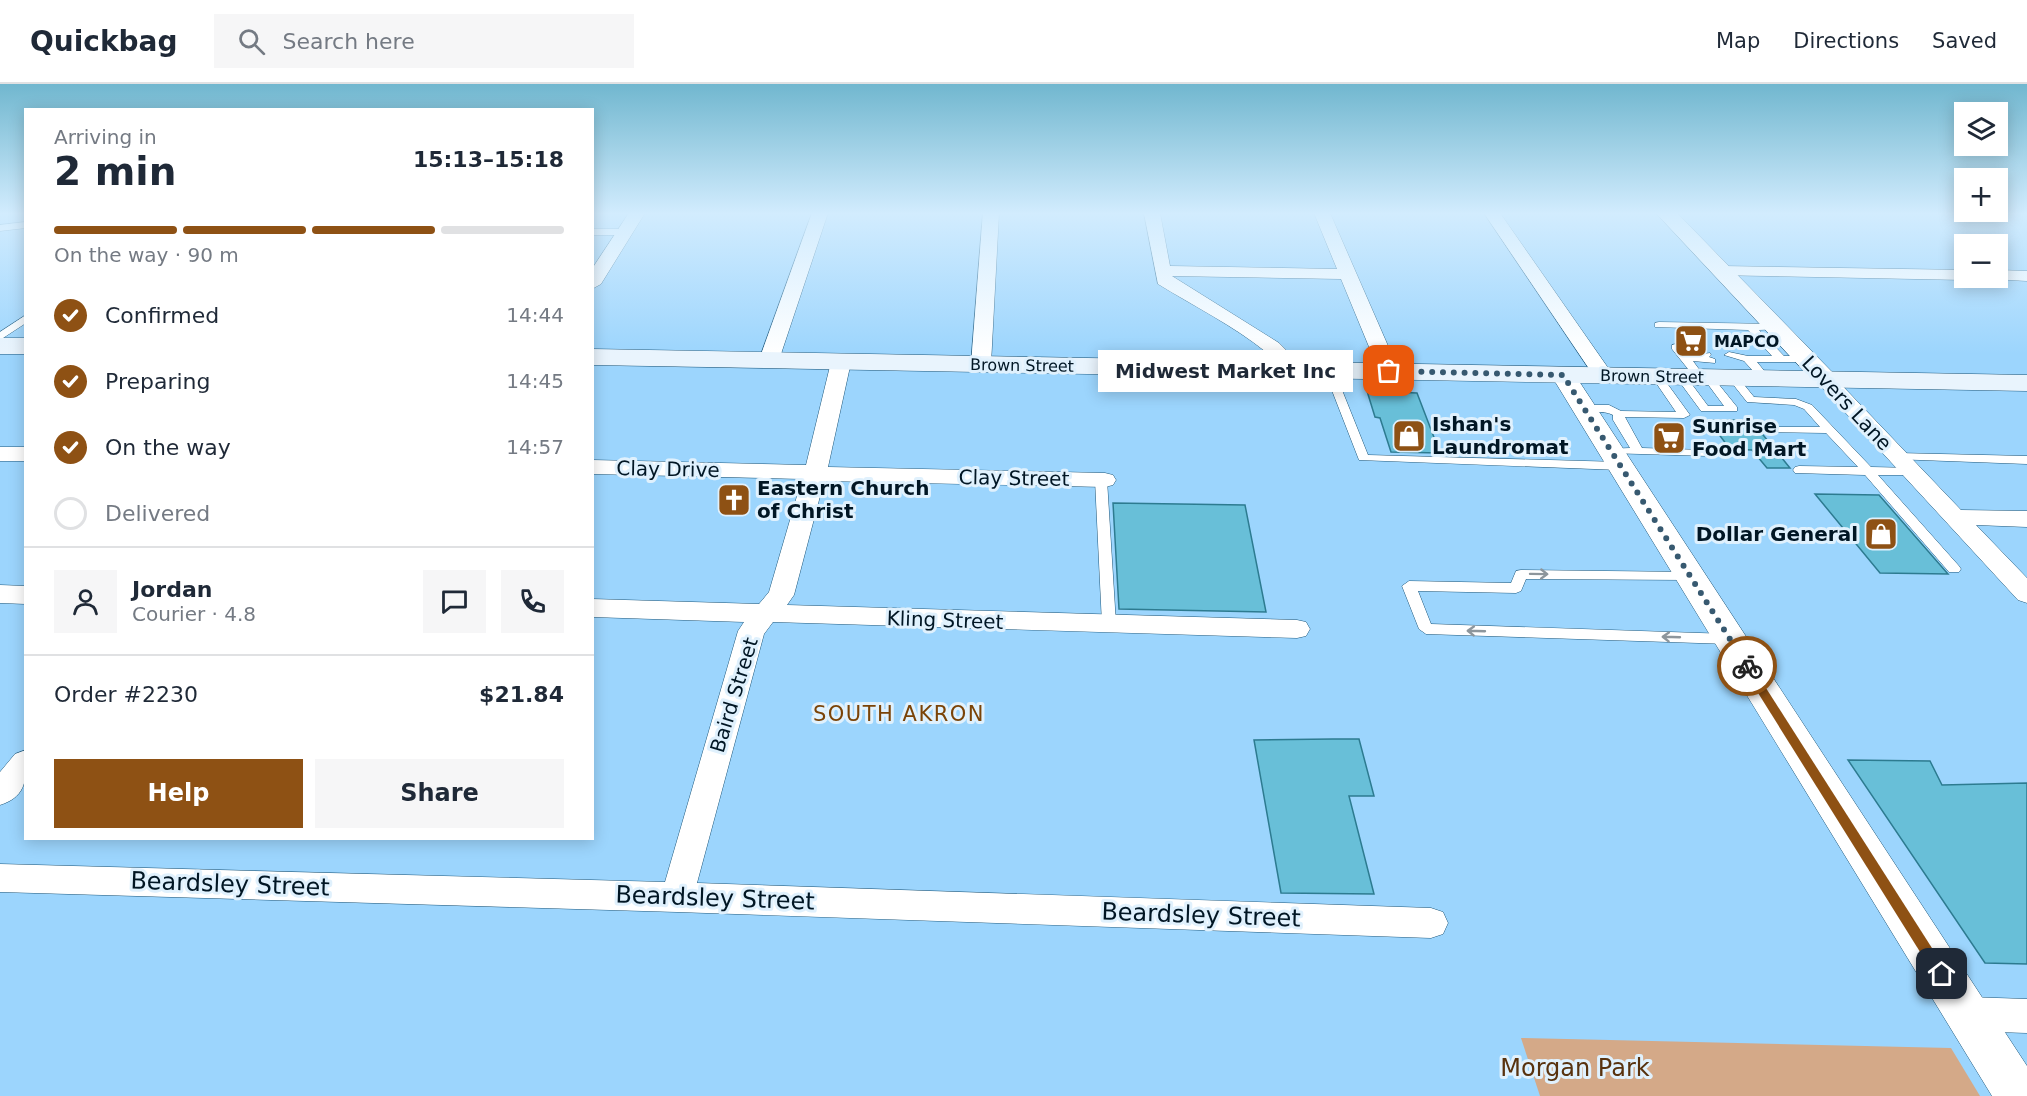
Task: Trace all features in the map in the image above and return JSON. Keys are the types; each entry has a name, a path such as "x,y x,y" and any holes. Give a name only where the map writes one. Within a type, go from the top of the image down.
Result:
{"main road":[{"path":"0,346 24,328"},
{"name":"Brown Street","path":"594,357 1563,375 1603,375 1724,364 1826,380 2023,387"}],"street":[{"path":"594,281 607,260"},
{"path":"769,360 804,260"},
{"path":"981,364 989,260"},
{"path":"1160,260 1164,280 1171,287 1272,347 1296,370"},
{"path":"1341,260 1389,371"},
{"path":"1524,260 1603,375"},
{"name":"Lovers Lane","path":"1711,260 2027,594"},
{"path":"1162,271 1347,274"},
{"path":"1721,271 1954,275"},
{"path":"2008,275 2027,276"},
{"name":"Baird Street","path":"677,897 751,632 781,594 815,473 841,362"},
{"path":"1563,375 1584,408 1623,456 1690,576 2019,1096"},
{"path":"0,454 24,454"},
{"name":"Clay Drive","path":"594,467 815,473"},
{"name":"Clay Street","path":"815,473 1103,480"},
{"path":"1955,517 2027,519"},
{"path":"0,594 24,595"},
{"name":"Kling Street","path":"594,608 765,615 1297,629"},
{"path":"0,793 24,764"},
{"name":"Beardsley Street","path":"0,878 677,897 1431,923"},
{"path":"1967,1014 2027,1016"}],"lane":[{"path":"1662,330 1659,326 1714,326 1736,335"},
{"path":"1680,409 1724,364 1751,327"},
{"path":"1725,331 1751,327 1775,327"},
{"path":"0,338 24,328"},
{"path":"1676,347 1724,364 1806,359"},
{"path":"1680,409 1733,410 1724,364"},
{"path":"1705,409 1724,364"},
{"path":"1724,364 1751,399 1803,404 1868,471 1954,569"},
{"path":"1329,370 1363,458 1704,454"},
{"path":"1584,408 1609,408 1619,414 1684,415 1680,409"},
{"path":"1619,414 1623,456"},
{"path":"1767,430 1829,430"},
{"path":"1799,470 1868,471 1903,464 2027,460"},
{"path":"1103,480 1109,624"},
{"path":"1690,576 1521,574 1516,588 1409,586 1426,629 1729,639"}],"green space":[{"name":"Morgan Park","path":"1521,1038 1951,1048 1980,1096 1540,1096"}],"building":[{"path":"1367,391 1417,393 1440,453 1391,452 1380,418 1375,417"},
{"path":"1708,420 1751,420 1790,468 1767,468 1752,450 1730,449"},
{"name":"Dollar General","path":"1815,494 1879,495 1948,574 1880,573"},
{"path":"1113,503 1245,505 1266,612 1119,609"},
{"path":"1359,739 1374,796 1349,796 1374,894 1281,893 1254,740"},
{"path":"1848,760 1930,761 1942,785 2027,783 2027,964 1985,963"}],"way so far":[{"path":"1389,371 1563,375 1747,666"}],"place":[{"name":"MAPCO","path":"1691,341"},
{"name":"Midwest Market Inc","path":"1389,371"},
{"name":"Ishan's Laundromat","path":"1409,436"},
{"name":"Sunrise Food Mart","path":"1669,438"},
{"name":"Eastern Church of Christ","path":"734,500"},
{"name":"Dollar General","path":"1881,534"}],"district":[{"name":"SOUTH AKRON","path":"899,714"}],"route":[{"path":"1747,666 1942,974"}]}
